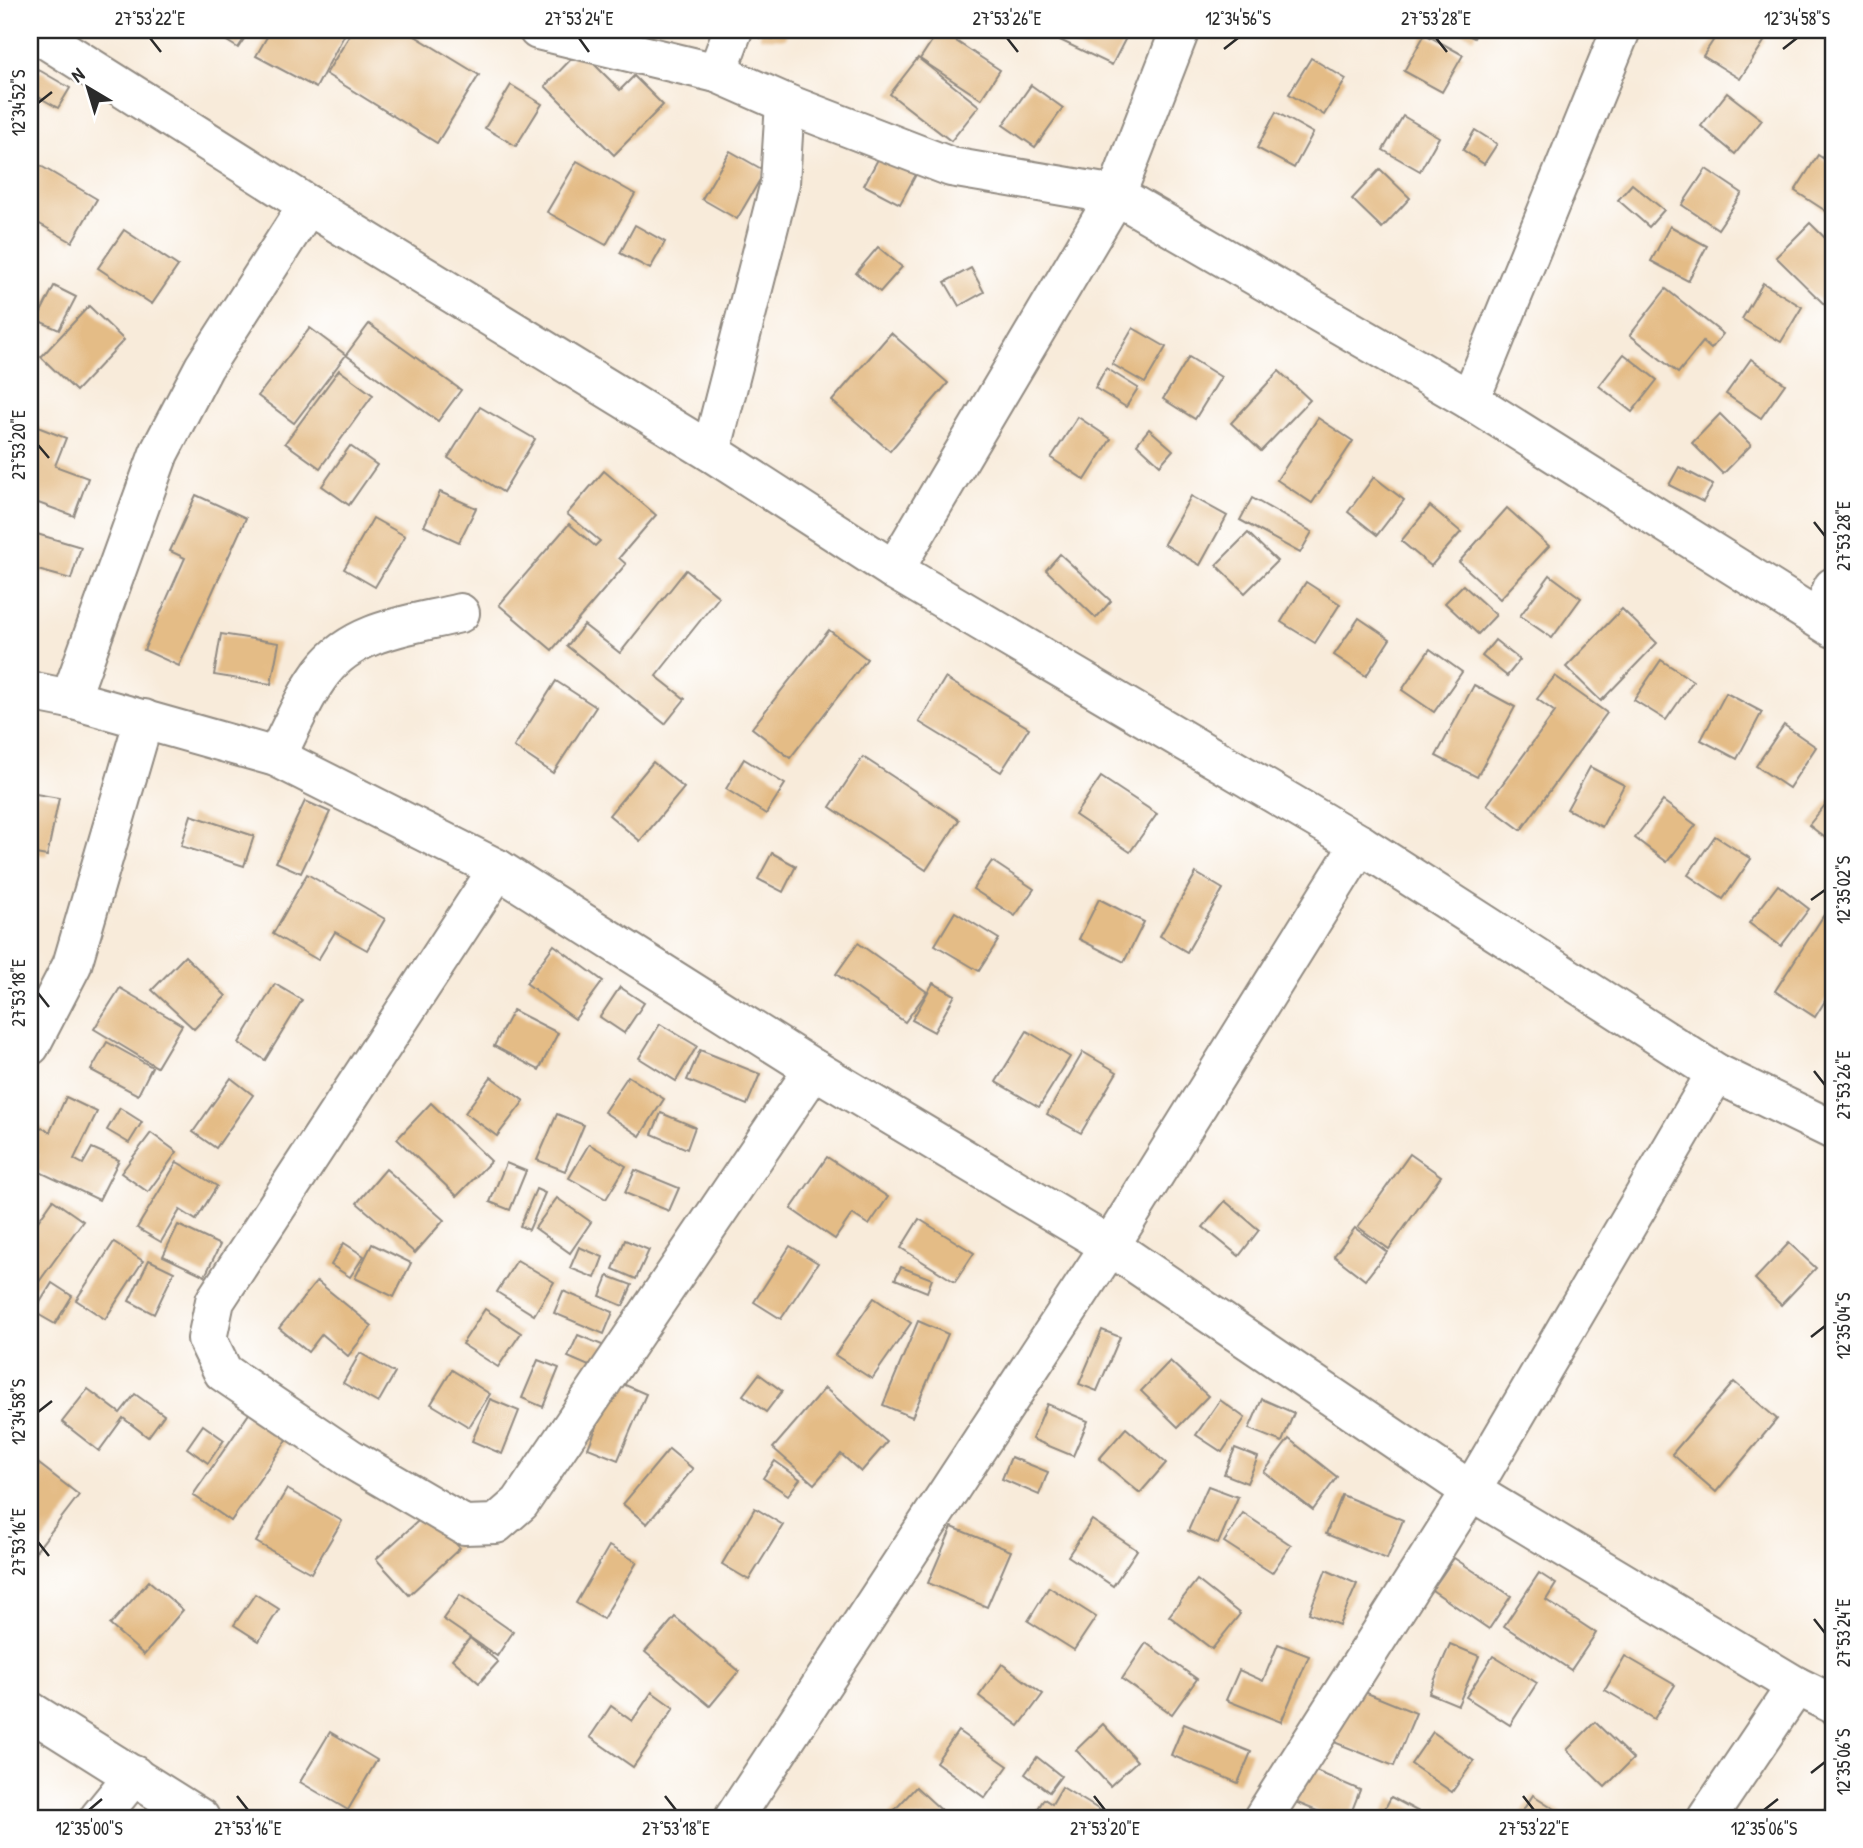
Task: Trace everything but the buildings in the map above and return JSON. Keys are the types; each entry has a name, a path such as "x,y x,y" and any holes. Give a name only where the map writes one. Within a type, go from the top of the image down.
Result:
{"street":[{"path":"32,30 72,41 309,205 711,452 894,570 1360,844 1716,1073 1833,1130"},
{"path":"538,30 717,73 785,103 951,167 1116,195 1829,611"},
{"path":"717,73 733,30"},
{"path":"894,570 1116,195 1180,30"},
{"path":"1470,400 1621,30"},
{"path":"711,452 780,183 785,103"},
{"path":"70,699 159,453 204,367 309,205"},
{"path":"276,757 322,671 344,649 376,633 460,613"},
{"path":"30,691 70,699 276,757 498,869 814,1069 1110,1246 1471,1491 1796,1686 1833,1704"},
{"path":"30,1046 72,965 144,719"},
{"path":"734,1818 1110,1246 1360,844"},
{"path":"498,869 215,1301 207,1339 223,1371 351,1459 464,1525 496,1524 520,1503 814,1069"},
{"path":"1264,1818 1471,1491 1716,1073"},
{"path":"1707,1818 1796,1686"},
{"path":"30,1711 201,1818"},
{"path":"99,1818 134,1775"}]}
